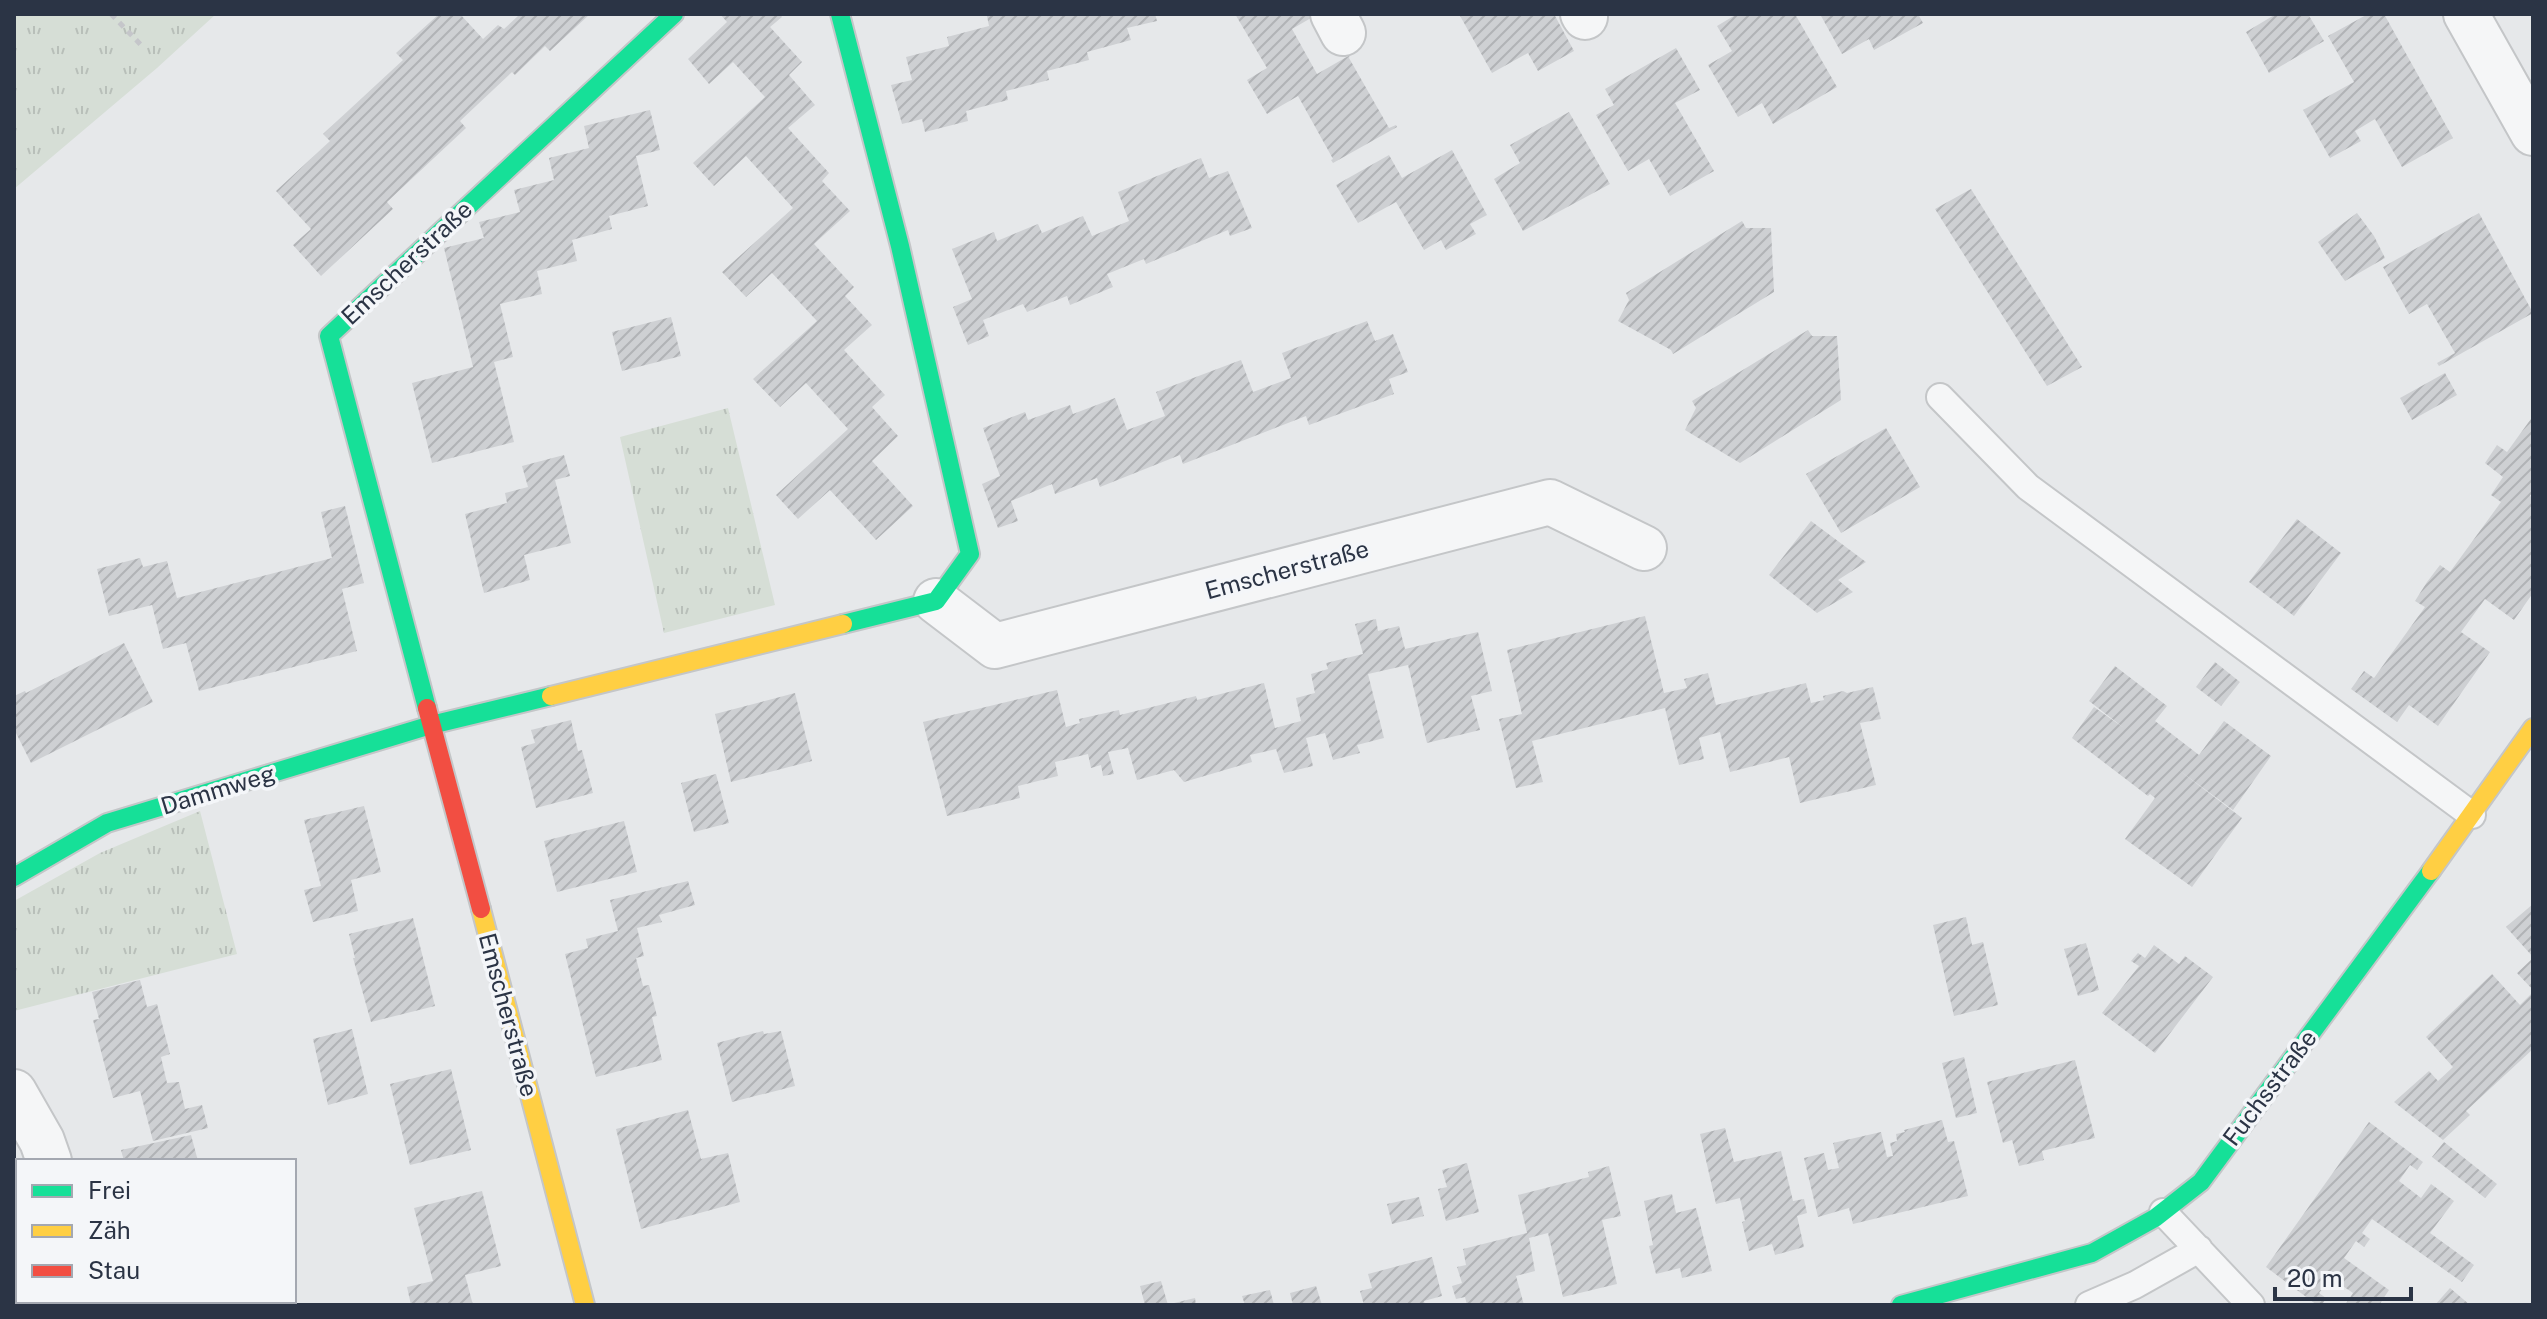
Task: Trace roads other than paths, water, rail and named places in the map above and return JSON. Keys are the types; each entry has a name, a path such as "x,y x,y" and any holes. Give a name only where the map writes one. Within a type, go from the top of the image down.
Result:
{"street":[{"name":"Emscherstraße","path":"585,1305 329,336 674,14"},
{"path":"431,725 936,601 970,554 900,246 840,14"},
{"path":"2466,14 2533,133"},
{"name":"Emscherstraße","path":"936,601 995,646 1550,502 1644,548"},
{"name":"Dammweg","path":"14,877 107,823 431,725"},
{"name":"Fuchsstraße","path":"1901,1305 2092,1253 2163,1212 2201,1182 2533,728"},
{"path":"14,1092 42,1141 48,1159"}],"lane":[{"path":"1940,397 2028,487 2472,815"},
{"path":"2163,1212 2251,1305"},
{"path":"2089,1305 2135,1285 2199,1249"}]}
